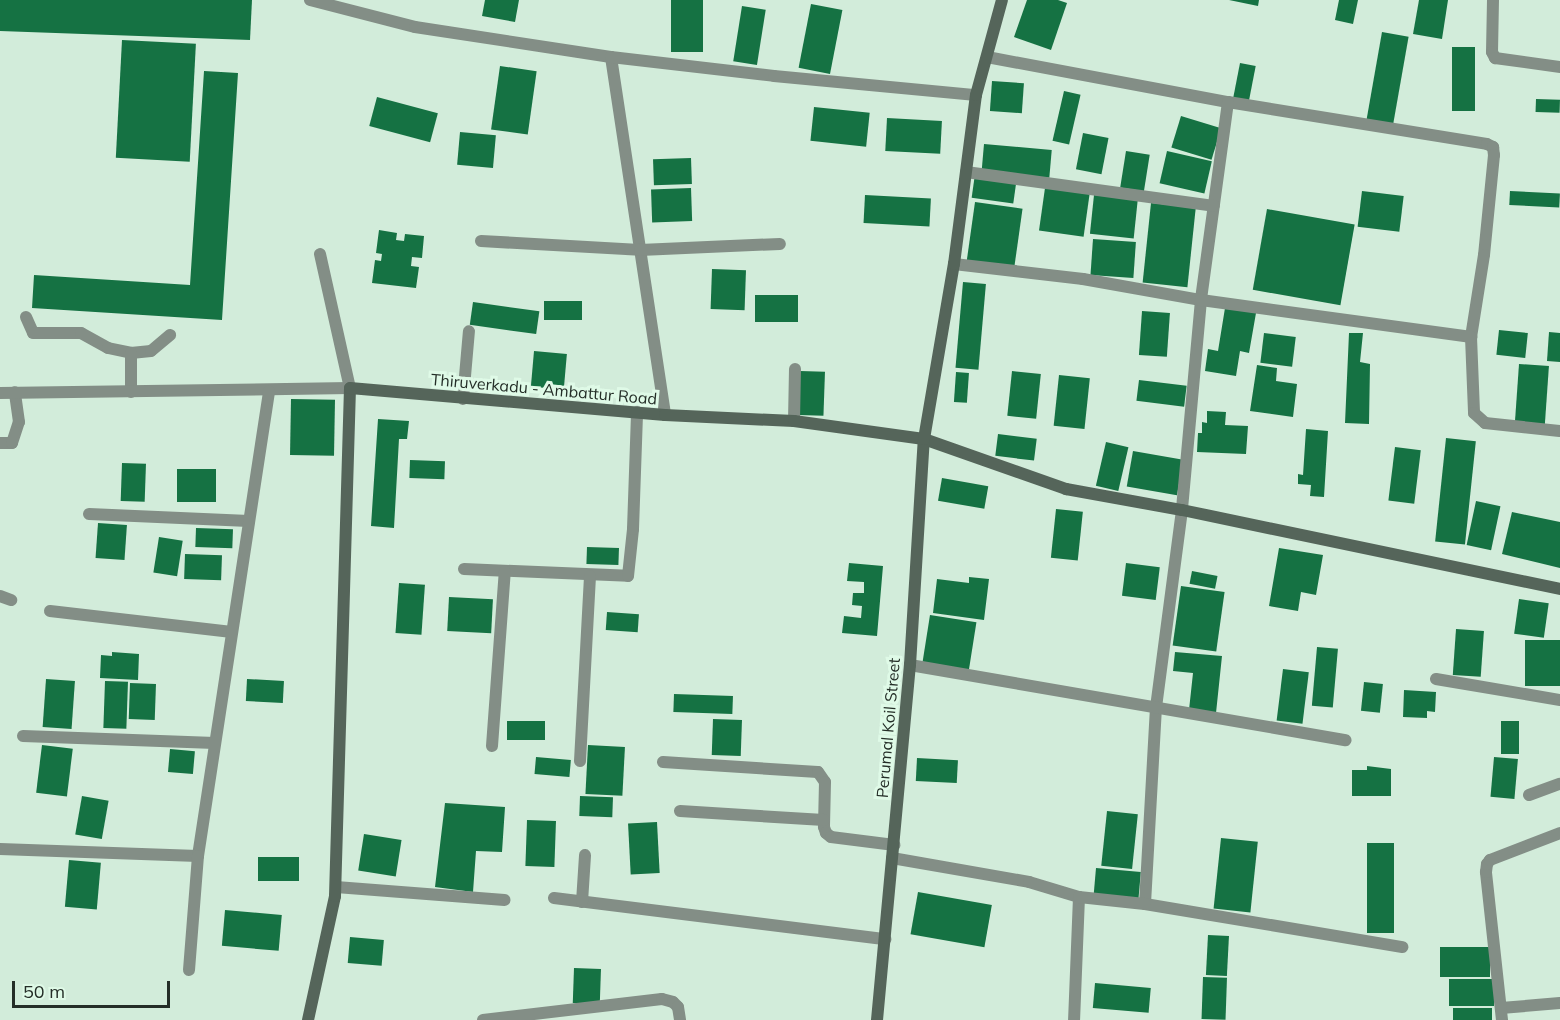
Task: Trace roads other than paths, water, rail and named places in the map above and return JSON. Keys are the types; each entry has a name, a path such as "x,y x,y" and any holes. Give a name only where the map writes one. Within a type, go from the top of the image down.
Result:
{"main road":[{"path":"924,439 954,264 976,95 1002,0"},
{"path":"308,1020 336,887 350,388"},
{"name":"Thiruverkadu - Ambattur Road","path":"350,388 665,415 794,420 924,439 1066,489 1182,510 1560,589"},
{"name":"Perumal Koil Street","path":"877,1020 910,664 924,439"}],"street":[{"path":"310,0 415,27 611,57 774,76 976,95"},
{"path":"1493,0 1492,52 1495,58 1560,67"},
{"path":"611,57 665,415"},
{"path":"987,57 1228,102 1487,144 1493,147 1484,255 1471,337 1477,418 1485,423 1560,431"},
{"path":"1145,904 1156,707 1182,510 1201,300 1228,102"},
{"path":"966,172 1214,206"},
{"path":"482,241 640,250 780,244"},
{"path":"0,393 269,391 350,388 320,254"},
{"path":"954,264 1083,279 1201,300 1471,337"},
{"path":"26,317 33,333 81,333 108,348 131,353 151,351 170,335"},
{"path":"463,399 469,331"},
{"path":"131,353 131,392"},
{"path":"794,420 795,369"},
{"path":"189,970 198,856 269,391"},
{"path":"0,443 12,443 19,422 15,392"},
{"path":"464,569 623,578 628,576 637,412"},
{"path":"89,514 249,521"},
{"path":"492,746 505,572"},
{"path":"580,761 590,576"},
{"path":"50,610 232,633"},
{"path":"910,664 1346,740"},
{"path":"1436,679 1560,700"},
{"path":"23,736 215,743"},
{"path":"663,762 818,772 825,782 826,833 831,837 894,845"},
{"path":"1529,795 1560,784"},
{"path":"680,811 824,820"},
{"path":"1560,833 1490,861 1486,872 1502,1014 1560,1003"},
{"path":"0,849 198,856"},
{"path":"582,902 585,855"},
{"path":"892,858 1029,882 1078,897 1145,904 1402,947"},
{"path":"336,887 504,900"},
{"path":"1074,1020 1078,897"},
{"path":"554,898 885,939"},
{"path":"483,1020 662,999 673,1002 678,1007 680,1020"}]}
